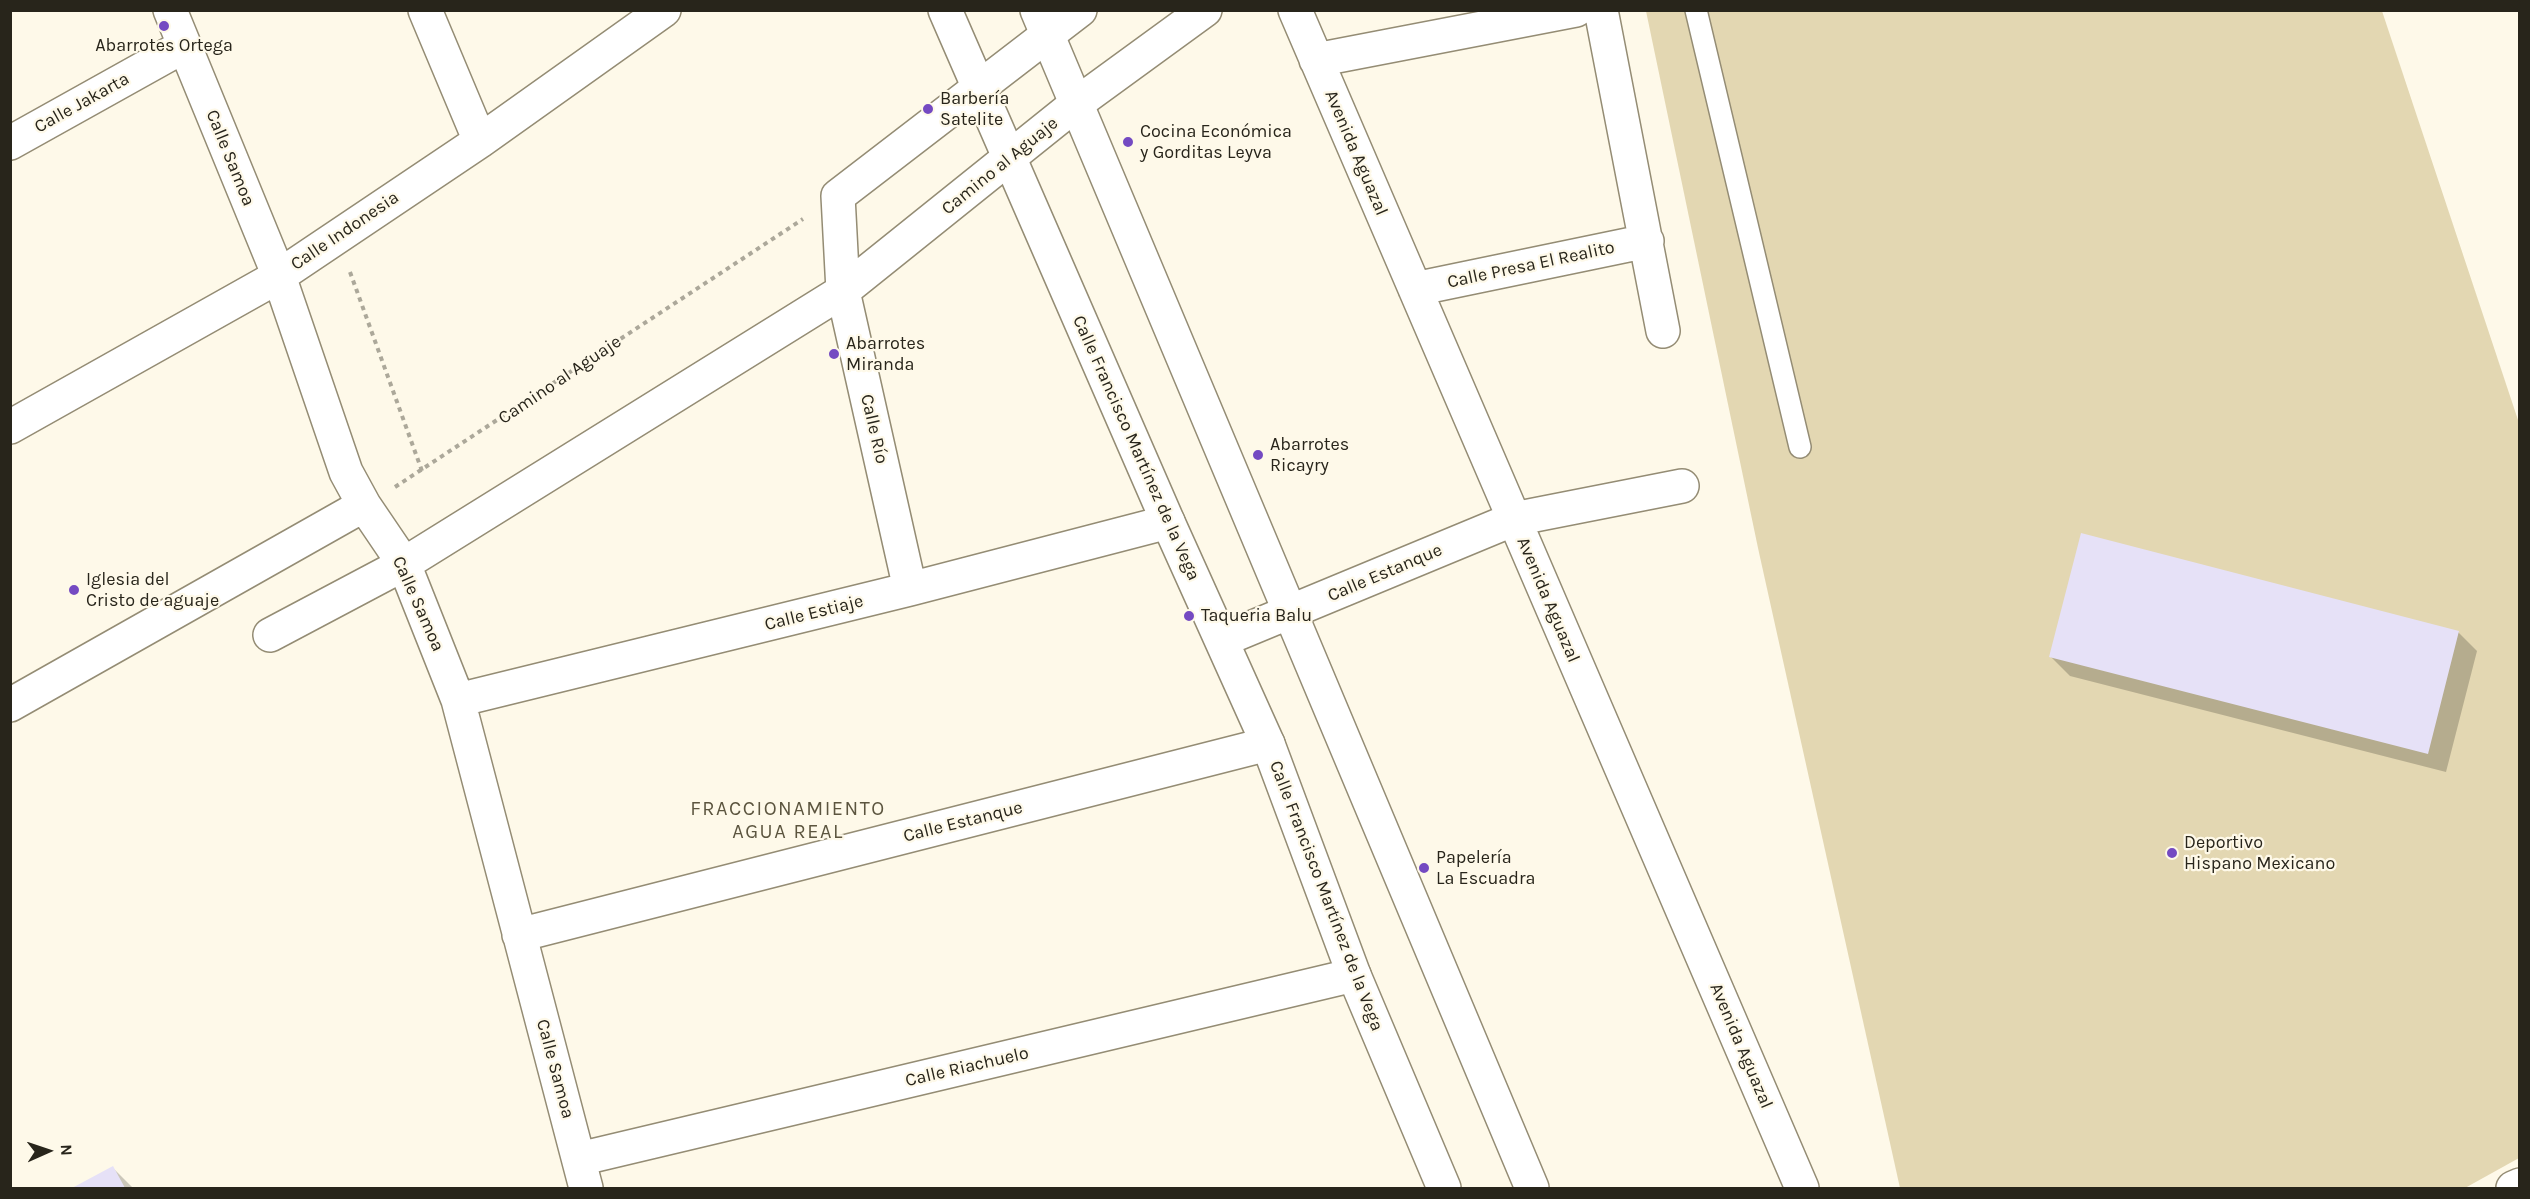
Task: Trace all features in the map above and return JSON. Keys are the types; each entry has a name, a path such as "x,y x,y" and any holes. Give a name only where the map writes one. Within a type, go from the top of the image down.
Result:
{"street":[{"name":"Calle Samoa","path":"170,10 279,276 346,472 364,505 404,564 458,700 582,1174"},
{"path":"425,10 480,141"},
{"name":"Calle Indonesia","path":"10,427 279,276 480,141 664,10"},
{"name":"Calle Francisco Martínez de la Vega","path":"945,10 1168,522 1268,744 1354,975 1443,1188"},
{"path":"838,196 979,88 1042,23 1080,10"},
{"name":"Camino al Aguaje","path":"270,635 404,564 843,291 1076,104 1205,10"},
{"name":"Avenida Aguazal","path":"1295,10 1802,1188"},
{"path":"1316,60 1576,10"},
{"path":"1601,10 1663,331"},
{"path":"1042,23 1532,1188"},
{"name":"Calle Jakarta","path":"10,143 184,46"},
{"name":"Calle Río","path":"838,196 843,291 910,589"},
{"name":"Calle Presa El Realito","path":"1415,289 1647,241"},
{"name":"Calle Estanque","path":"1222,640 1514,519 1682,486"},
{"path":"10,705 364,505"},
{"name":"Calle Estiaje","path":"458,700 910,589 1168,522"},
{"name":"Calle Estanque","path":"519,934 1268,744"},
{"name":"Calle Riachuelo","path":"582,1174 1354,975"},
{"path":"2513,1188 2520,1185"}],"lane":[{"path":"1696,10 1800,447"}],"path":[{"name":"Camino al Aguaje","path":"364,505 422,471 838,196"},
{"path":"338,236 422,471"}],"shaded area":[{"name":"Deportivo Hispano Mexicano","path":"1646,11 2382,11 2519,423 2519,1158 2465,1188 1900,1188 1758,548"}],"building":[{"path":"2081,533 2459,631 2428,754 2049,657"},
{"path":"113,1166 125,1188 72,1188"}],"place":[{"name":"Abarrotes Ortega","path":"164,26"},
{"name":"Barbería Satelite","path":"928,109"},
{"name":"Cocina Económica y Gorditas Leyva","path":"1128,142"},
{"name":"Abarrotes Miranda","path":"834,354"},
{"name":"Abarrotes Ricayry","path":"1258,455"},
{"name":"Iglesia del Cristo de aguaje","path":"74,590"},
{"name":"Taqueria Balu","path":"1189,616"},
{"name":"Deportivo Hispano Mexicano","path":"2172,853"},
{"name":"Papelería La Escuadra","path":"1424,868"}],"district":[{"name":"FRACCIONAMIENTO AGUA REAL","path":"788,820"}]}
